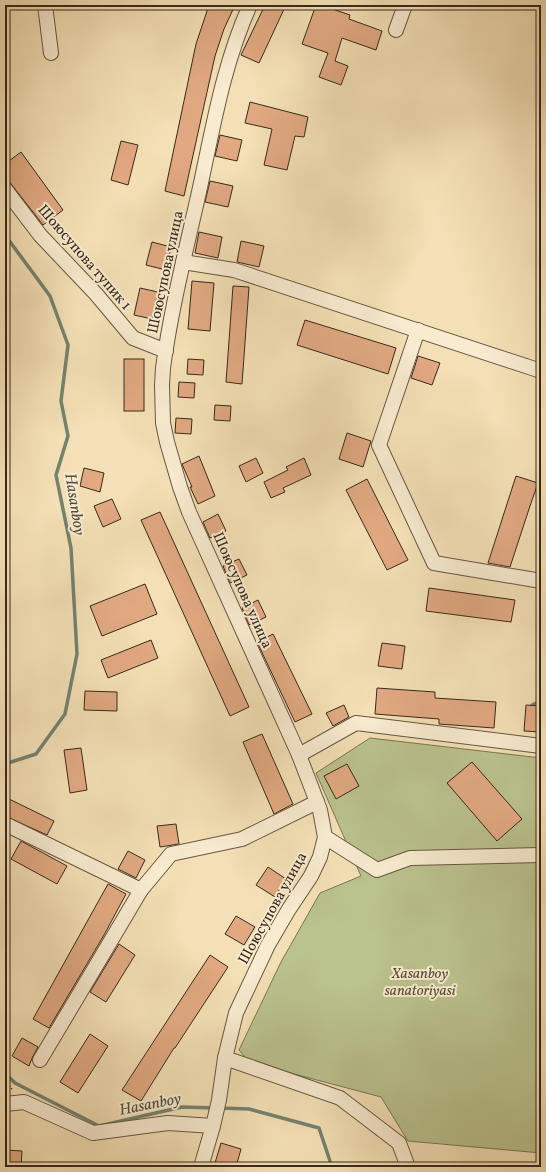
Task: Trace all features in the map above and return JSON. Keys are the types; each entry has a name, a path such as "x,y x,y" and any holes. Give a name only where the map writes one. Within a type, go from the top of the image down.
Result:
{"street":[{"path":"45,5 51,53"},
{"name":"Шоюсупова улица","path":"200,1167 213,1126 219,1100 225,1058 232,1028 242,999 268,945 289,909 311,876 320,857 325,837 323,819 299,755 189,512 180,487 163,423 162,386 166,350 184,262 222,82 234,44 250,5"},
{"path":"396,30 405,5"},
{"name":"Шоюсупова тупик 1","path":"5,189 40,235 96,294 133,338 166,350"},
{"path":"184,262 234,270 541,371"},
{"path":"418,330 379,445 434,564 541,582"},
{"path":"299,755 356,723 541,746"},
{"path":"40,1060 140,890 171,854 242,839 317,802"},
{"path":"5,824 140,890"},
{"path":"325,837 377,870 410,858 541,855"},
{"path":"225,1058 340,1098 399,1143 408,1167"},
{"path":"5,1104 24,1102 93,1133 168,1123 213,1126"}],"green space":[{"name":"Xasanboy sanatoriyasi","path":"370,738 541,758 541,1153 408,1141 381,1097 249,1062 239,1050 281,962 320,893 361,876 316,773"}],"building":[{"path":"209,5 235,5 224,29 215,56 184,196 165,191 196,44"},
{"path":"265,5 286,5 259,63 241,55"},
{"path":"316,5 321,5 350,15 349,19 382,31 376,50 342,38 335,61 348,66 341,85 319,77 328,53 302,44"},
{"path":"250,102 308,117 304,137 295,136 287,170 264,165 272,129 245,123"},
{"path":"220,135 242,140 237,161 215,156"},
{"path":"121,141 138,145 128,185 111,180"},
{"path":"21,152 63,210 43,225 5,176 5,164"},
{"path":"210,181 233,186 228,207 205,202"},
{"path":"199,232 222,237 218,258 195,253"},
{"path":"241,241 264,246 259,267 237,262"},
{"path":"152,242 171,247 166,270 146,265"},
{"path":"192,281 214,283 210,331 188,329"},
{"path":"233,286 249,287 242,384 226,382"},
{"path":"140,288 158,292 152,319 134,315"},
{"path":"305,320 396,348 388,374 297,345"},
{"path":"418,356 440,363 432,385 411,378"},
{"path":"124,359 144,359 144,411 124,411"},
{"path":"188,359 204,360 203,375 187,374"},
{"path":"179,382 195,383 194,398 178,397"},
{"path":"215,405 231,406 230,421 214,420"},
{"path":"176,418 192,419 191,434 175,433"},
{"path":"347,433 371,441 363,467 339,459"},
{"path":"199,456 215,496 198,504 182,464"},
{"path":"256,458 263,473 246,482 239,466"},
{"path":"304,458 311,475 283,488 285,492 271,498 264,482 288,470 286,467"},
{"path":"84,468 104,473 100,492 80,486"},
{"path":"516,476 538,483 510,567 488,563"},
{"path":"367,479 408,560 387,570 346,490"},
{"path":"112,499 121,519 103,527 94,506"},
{"path":"160,512 249,707 230,716 141,520"},
{"path":"218,514 226,531 210,538 203,522"},
{"path":"239,559 247,575 230,583 223,566"},
{"path":"145,584 157,614 102,636 90,606"},
{"path":"429,588 515,600 511,622 426,611"},
{"path":"258,600 266,617 249,625 242,608"},
{"path":"273,634 312,714 295,722 257,642"},
{"path":"151,640 158,658 108,678 101,660"},
{"path":"382,643 405,646 402,669 378,666"},
{"path":"377,688 435,692 435,698 496,702 494,728 439,724 439,719 375,714"},
{"path":"85,691 117,692 117,711 84,710"},
{"path":"344,705 349,717 333,726 326,713"},
{"path":"526,705 541,706 541,732 524,731"},
{"path":"262,734 293,804 274,814 243,742"},
{"path":"81,748 87,790 70,793 64,750"},
{"path":"472,762 522,819 497,841 447,783"},
{"path":"347,764 359,786 336,799 324,776"},
{"path":"5,797 54,821 47,835 5,816"},
{"path":"176,824 179,844 160,847 157,826"},
{"path":"21,841 67,866 57,884 11,859"},
{"path":"128,851 145,860 136,878 118,869"},
{"path":"268,867 286,879 275,897 256,885"},
{"path":"108,884 126,894 104,935 49,1028 33,1019"},
{"path":"236,916 255,927 244,945 225,934"},
{"path":"119,944 135,955 106,1002 90,992"},
{"path":"210,955 228,967 141,1101 122,1090"},
{"path":"90,1034 108,1046 78,1093 60,1082"},
{"path":"22,1038 38,1047 29,1066 12,1056"},
{"path":"221,1143 241,1149 236,1167 228,1167 215,1163"},
{"path":"5,1150 22,1151 21,1167 5,1167"}],"waterway":[{"name":"Hasanboy","path":"5,235 50,296 68,345 61,401 68,436 56,475 71,548 77,654 65,714 36,754 5,764"},
{"path":"532,705 541,701"},
{"name":"Hasanboy","path":"5,1073 15,1083 99,1126 182,1107 214,1108"},
{"name":"Hasanboy","path":"220,1108 249,1109 319,1128 332,1167"}]}
